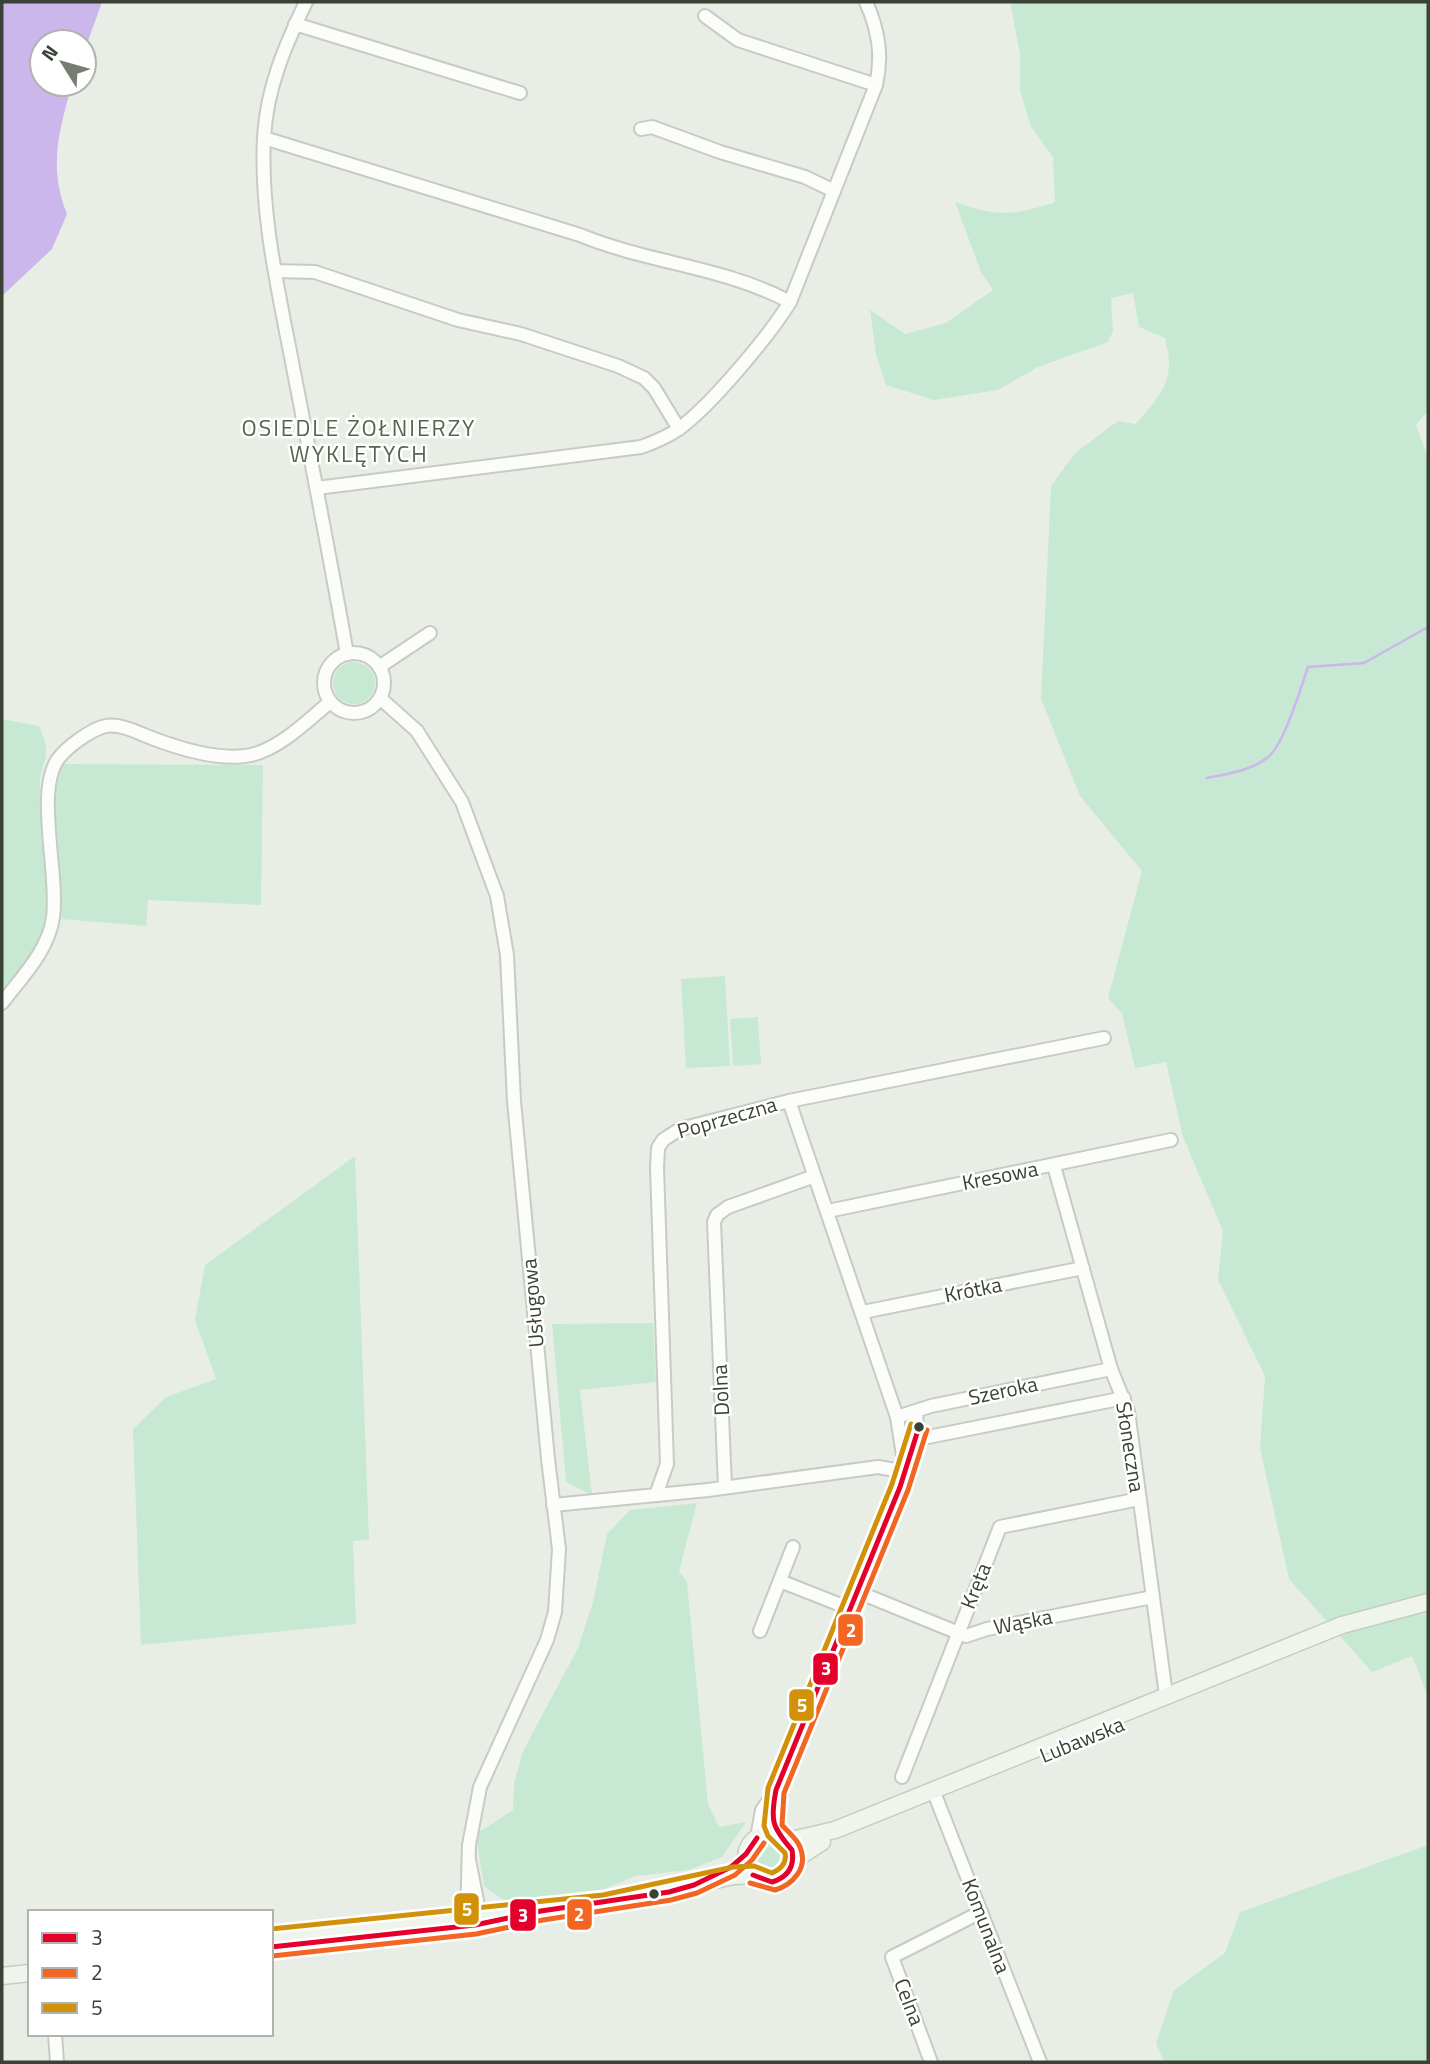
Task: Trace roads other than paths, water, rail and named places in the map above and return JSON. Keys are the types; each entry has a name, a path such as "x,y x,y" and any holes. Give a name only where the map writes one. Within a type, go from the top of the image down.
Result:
{"main road":[{"name":"Lubawska","path":"794,1860 806,1849 848,1829 1371,1618 1428,1602"},
{"name":"Lubawska","path":"783,1839 835,1830 935,1795"},
{"path":"694,1885 731,1867 746,1854 757,1838 768,1834 783,1839 794,1860 789,1872 779,1881 765,1882 753,1875 747,1866 746,1854"},
{"path":"273,1947 604,1904 753,1875"},
{"path":"273,1938 474,1919"},
{"path":"2,1967 28,1964"},
{"path":"2,1976 28,1973"}],"street":[{"path":"306,2 278,61 264,138 266,197 275,271 347,654"},
{"path":"317,488 641,447 679,429 776,324 790,302 876,85 880,55 878,34 866,2"},
{"path":"705,16 738,40 876,85"},
{"path":"295,24 520,93"},
{"path":"641,129 652,127 720,152 805,177 834,191"},
{"path":"264,138 515,215 618,251 742,281 790,302"},
{"path":"275,271 315,272 458,320 521,334 586,354 644,378 679,429"},
{"path":"379,667 430,634"},
{"path":"357,653 371,658 379,667 384,683 380,698 371,708 358,713 343,712 330,702 324,691 324,676 331,663 347,654 357,653"},
{"name":"Usługowa","path":"380,698 417,731 463,802 486,861 505,936 514,1101 559,1549 555,1612 537,1667 483,1777 474,1810 470,1860 474,1919"},
{"path":"2,1003 32,965 50,931 53,917 54,861 46,799 57,760 106,726 120,726 162,742 219,756 253,754 282,740 330,702"},
{"name":"Poprzeczna","path":"656,1495 667,1464 658,1148 668,1134 789,1101 1104,1038"},
{"path":"789,1101 812,1177 828,1211 897,1417 906,1472"},
{"name":"Kresowa","path":"828,1211 1171,1140"},
{"name":"Słoneczna","path":"1054,1166 1111,1369 1124,1398 1153,1597 1163,1702"},
{"name":"Dolna","path":"726,1487 714,1222 717,1215 728,1207 812,1177"},
{"name":"Krótka","path":"863,1312 1083,1268"},
{"name":"Szeroka","path":"897,1417 930,1406 1111,1369"},
{"name":"Szeroka","path":"918,1439 1124,1398"},
{"path":"757,1838 762,1810 776,1790 906,1472 918,1439 916,1412"},
{"path":"553,1505 726,1487 878,1467 906,1472"},
{"name":"Kręta","path":"902,1777 1000,1527 1139,1499"},
{"path":"760,1631 793,1547"},
{"path":"780,1581 852,1609"},
{"path":"858,1592 958,1634"},
{"name":"Wąska","path":"958,1634 966,1636 987,1629 1153,1597"},
{"path":"776,1790 772,1819 783,1839"},
{"name":"Komunalna","path":"935,1795 1040,2062"},
{"name":"Celna","path":"932,2062 892,1957 981,1912"},
{"path":"55,2036 57,2062"}],"waterway":[{"path":"1207,778 1254,766 1274,751 1291,715 1308,667 1364,663 1428,627"}],"district":[{"name":"OSIEDLE ŻOŁNIERZY WYKLĘTYCH","path":"359,441"}]}
